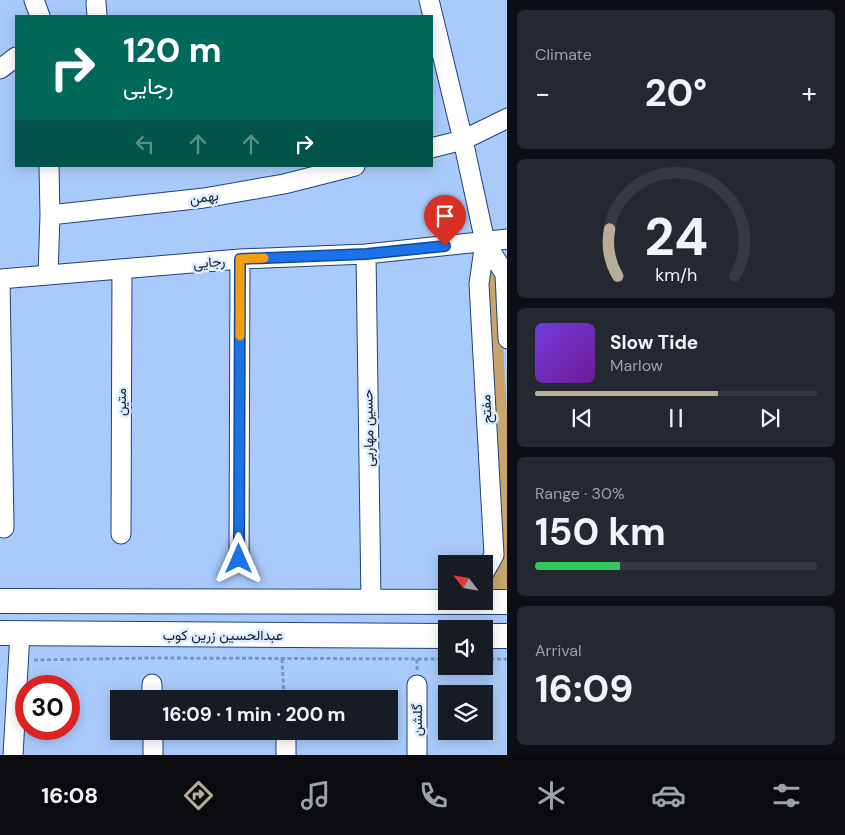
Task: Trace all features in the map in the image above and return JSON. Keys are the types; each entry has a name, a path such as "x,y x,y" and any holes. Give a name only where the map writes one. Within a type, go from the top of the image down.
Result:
{"main road":[{"path":"0,601 438,602"},
{"path":"493,602 507,602"},
{"name":"عبدالحسین زرین کوب","path":"10,633 438,636"},
{"path":"493,636 507,636"}],"street":[{"path":"34,0 40,15"},
{"name":"مفتح","path":"435,2 433,26 463,140 484,242 478,284 493,557"},
{"path":"0,68 15,58"},
{"path":"433,148 463,140 507,118"},
{"path":"48,275 49,167"},
{"name":"بهمن","path":"50,215 204,198 284,184 351,167"},
{"name":"رجایی","path":"0,279 240,259 366,254 507,239"},
{"name":"مفتح","path":"484,242 505,274 507,317"},
{"name":"حسین مهاربی","path":"366,254 371,601"},
{"path":"239,559 240,259"},
{"name":"متین","path":"121,534 122,269"},
{"path":"0,279 4,528"},
{"path":"10,633 18,660 13,755"},
{"name":"گلشن","path":"416,755 417,685"},
{"path":"153,740 154,755"}],"path":[{"path":"18,660 438,658"},
{"path":"282,659 284,690"},
{"path":"493,659 507,659"}],"shaded area":[{"path":"486,258 499,275 507,412 507,592 493,591 493,571 499,559"}],"slow traffic":[{"path":"240,336 240,259 264,258"}],"route":[{"path":"239,559 240,259 366,254 445,246"}]}
